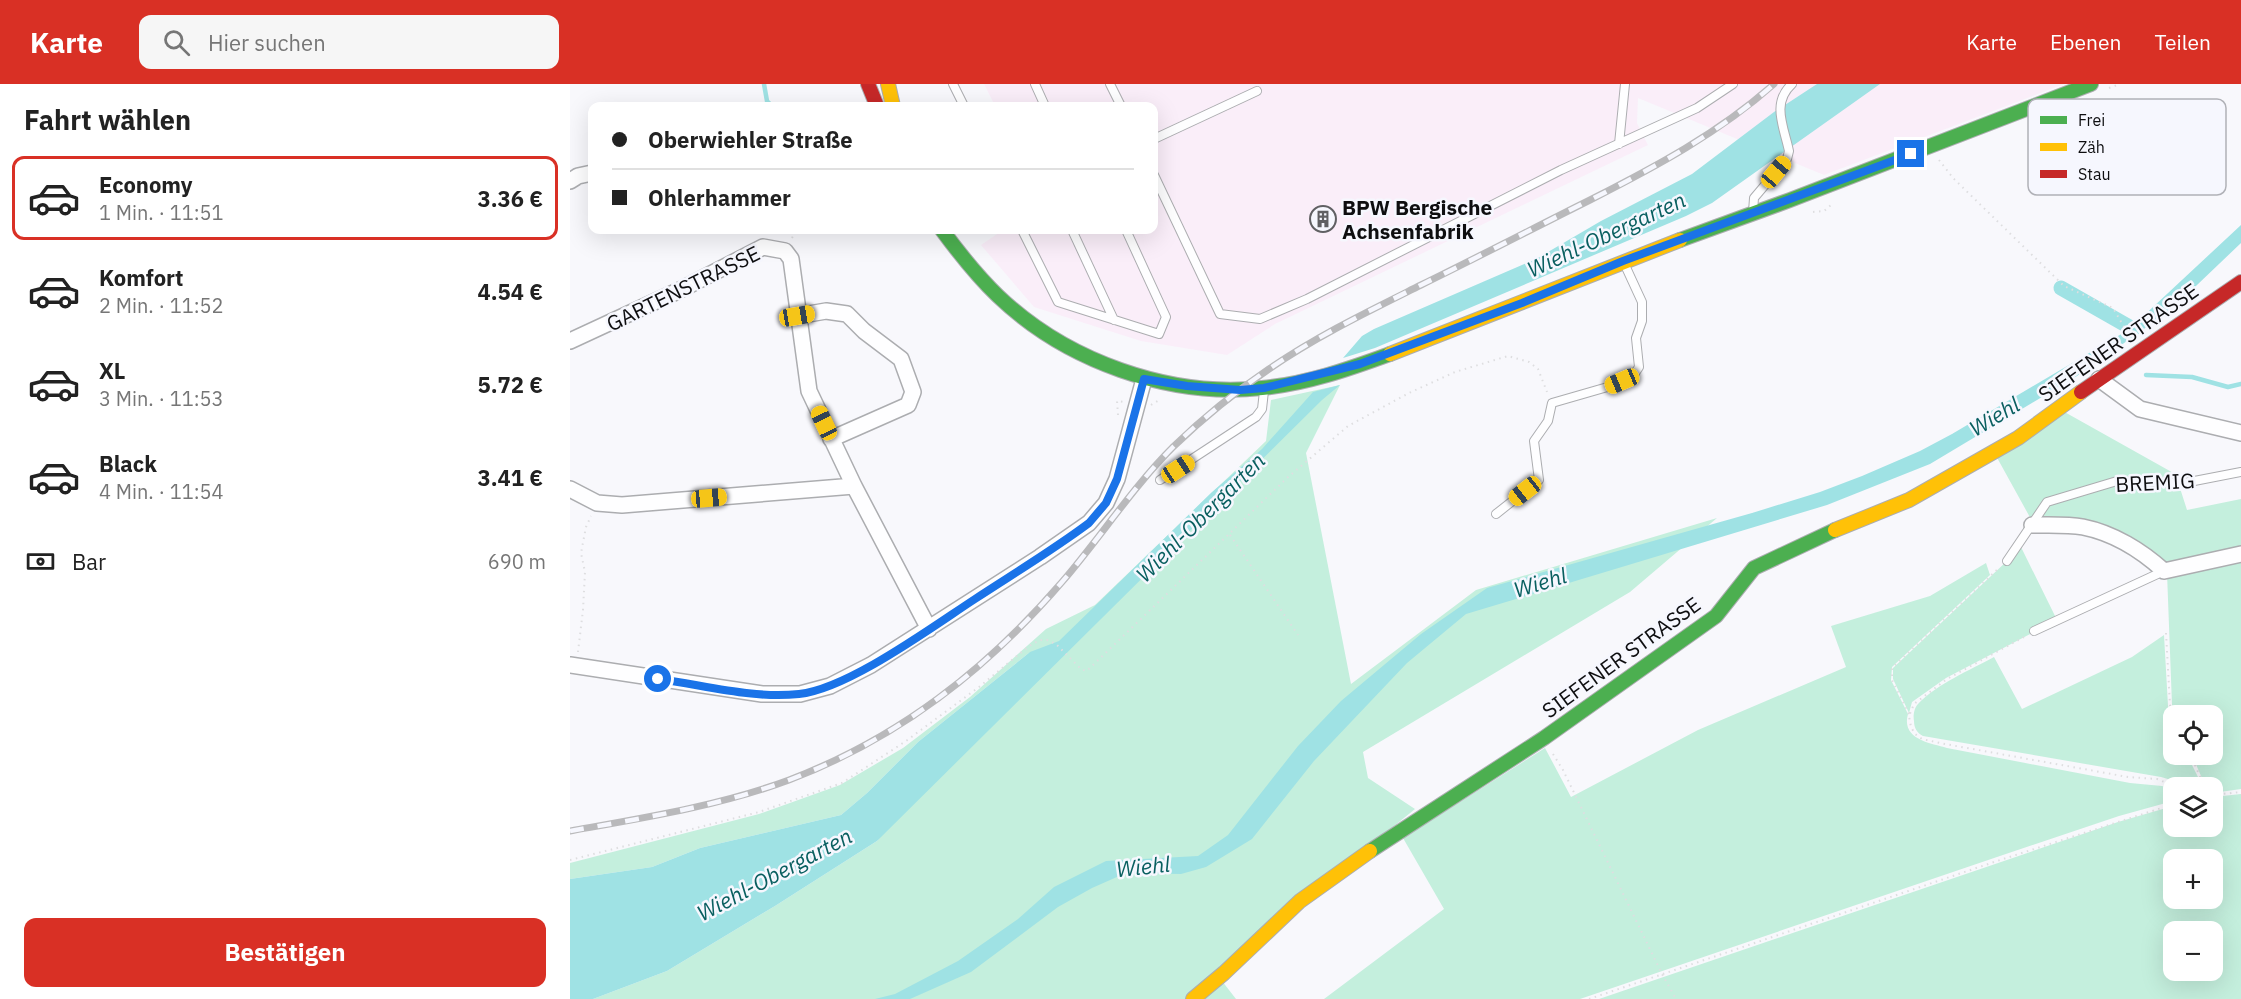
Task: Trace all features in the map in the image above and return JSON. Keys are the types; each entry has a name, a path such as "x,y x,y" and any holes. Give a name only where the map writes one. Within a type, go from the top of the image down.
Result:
{"street":[{"path":"868,84 876,102"},
{"path":"888,84 892,102"},
{"path":"2053,99 2091,84"},
{"path":"945,234 972,268 1015,311 1051,338 1099,362 1144,379 1187,386 1240,390 1264,388 1360,364 1511,307 1623,261 2028,109"},
{"path":"570,181 588,174"},
{"name":"GARTENSTRASSE","path":"570,341 680,290 763,247 785,251 790,259 808,391 854,486 929,629"},
{"name":"SIEFENER STRASSE","path":"1193,999 1300,901 1396,832 1544,738 1716,616 1754,568 1816,537 1909,500 2018,438 2098,379 2241,282"},
{"path":"797,316 826,311 847,314 864,331 902,359 913,392 908,405 831,439"},
{"path":"570,666 762,694 800,694 830,686 871,665 929,629 1089,523 1106,503 1117,479 1144,379"},
{"path":"2098,379 2140,410 2241,433"},
{"path":"570,489 597,502 622,505 854,486"},
{"path":"2035,518 2083,527 2114,537 2150,558 2164,571 2241,554"}],"lane":[{"path":"953,84 962,102"},
{"path":"1035,84 1043,102"},
{"path":"1110,84 1119,102"},
{"path":"1620,144 1625,84"},
{"path":"1158,183 1220,314 1260,319 1307,299 1562,170 1708,103 1733,84"},
{"path":"1753,213 1754,198 1787,159 1789,151 1779,101 1784,91 1792,84"},
{"path":"1158,138 1257,91"},
{"path":"1024,234 1058,302 1159,334 1166,317 1128,234"},
{"path":"1074,234 1114,320"},
{"path":"1496,514 1539,480 1534,441 1548,421 1552,403 1611,386 1633,376 1639,367 1636,338 1642,321 1642,302 1623,261"},
{"path":"1160,480 1256,417 1262,409 1264,388"},
{"name":"BREMIG","path":"2035,518 2047,502 2117,481 2184,483 2241,472"},
{"path":"2007,561 2035,518"},
{"path":"2034,631 2164,571"}],"path":[{"path":"1932,146 1934,154 1953,178 2064,286 2113,308 2139,352"},
{"path":"570,860 759,813 842,783 906,741 979,687 1029,646 1040,640 1047,639 1056,644 1081,669 1086,671 1287,478 1348,426 1409,393 1455,372 1508,356 1529,362 1538,369 1552,403"},
{"path":"1117,401 1119,411 1117,421"},
{"path":"570,653 578,655 585,572 581,554 586,527 597,502"},
{"path":"1230,535 1298,635"},
{"path":"2007,561 1892,668 1892,680 1910,716 1911,727 1915,734 1922,739 2163,781"},
{"path":"1910,716 1914,704 1947,679 2034,631"},
{"path":"2166,633 2170,705"},
{"path":"1544,738 1563,770 1662,975 1676,999"},
{"path":"2223,794 2241,792"},
{"path":"1589,999 1975,868 2163,808"}],"shaded area":[{"path":"984,84 2064,84 1824,175 1638,98 1637,123 1648,145 1275,324 1227,355 1141,341 1034,307 981,245 997,234 1158,234 1158,102 993,102"}],"green space":[{"path":"1340,385 1306,453 1351,684 1476,590 1717,518 1630,592 1363,752 1368,778 1415,809 1215,972 1236,999 593,999 667,971 877,841 1030,652 918,742 867,793 841,815 700,848 652,867 570,879 570,863 759,814 840,785 903,748 970,697 1046,629 1095,605 1266,441 1271,400"},
{"path":"2061,410 2177,475 2178,481 2118,479 2046,500 2032,521 1995,454"},
{"path":"2118,482 2179,485 2187,510 2241,499 2241,552 2164,566 2115,535 2035,523 2048,503"},
{"path":"2020,545 2057,620 1946,678 1912,702 1909,713 1893,679 1893,668 2007,561"},
{"path":"2241,558 2241,789 2223,792 2223,777 2201,777 2196,765 2223,765 2223,705 2172,705 2167,573"},
{"path":"1986,563 1990,575 1892,667 1891,680 1908,714 1907,722 1913,734 1925,742 1947,748 2130,783 2162,786 2163,804 2119,816 1580,999 1324,999 1444,909 1403,838 1545,748 1571,797 1698,730 1846,667 1831,626 1930,596"},
{"path":"2164,635 2168,705 2163,705 2163,765 2192,765 2198,777 2163,778 1923,736 1915,728 1914,717 1918,704 1954,678 1994,657 2022,709 2132,657"},
{"path":"2241,794 2241,999 1599,999 2118,822 2163,809 2163,837 2223,837 2223,796"}],"water":[{"name":"Wiehl-Obergarten","path":"1817,84 1880,84 1712,203 1375,348 1343,358 1362,336 1374,329 1536,259 1601,221 1692,174 1774,112"},
{"name":"Wiehl","path":"2241,225 2241,243 2175,306 2077,376 1930,464 1827,505 1466,614 1407,663 1314,761 1252,839 1206,867 1181,874 1126,873 1058,907 971,972 910,999 875,999 895,994 958,961 1018,919 1054,887 1106,861 1198,856 1228,835 1298,746 1341,701 1421,634 1487,588 1820,492 1920,451 2123,333 2120,328 2138,321"},
{"name":"Wiehl-Obergarten","path":"1340,385 1322,400 877,841 667,971 593,999 570,999 570,879 652,867 700,848 841,815 867,793 918,742 1030,652 1059,641 1212,492 1262,449 1313,392"}],"waterway":[{"path":"764,84 768,102"},
{"path":"2061,288 2133,329"},
{"path":"2146,375 2192,377 2228,387 2241,384"}],"railway":[{"path":"570,831 681,810 762,789 829,763 904,722 938,698 1003,644 1062,582 1130,496 1173,447 1195,426 1244,387 1287,357 1344,324 1662,162 1709,134 1774,84"}],"traffic: fast":[{"path":"2052,99 2091,84"},
{"path":"1680,240 2028,108"},
{"path":"945,234 998,296 1025,319 1055,339 1087,356 1121,370 1156,380 1191,387 1227,390 1262,388 1311,379 1390,354"},
{"path":"1370,851 1544,738 1716,616 1754,568 1835,530"}],"traffic: slow":[{"path":"888,84 892,102"},
{"path":"1390,354 1680,240"},
{"path":"1835,530 1909,500 2018,438 2081,392"},
{"path":"1193,999 1300,901 1370,851"}],"traffic: jam":[{"path":"868,84 875,102"},
{"path":"2081,392 2241,282"}],"place":[{"name":"BPW Bergische Achsenfabrik","path":"1323,219"}],"route":[{"path":"658,679 762,694 800,694 830,686 871,665 1054,548 1089,523 1106,503 1117,479 1144,379 1187,386 1240,390 1264,388 1327,374 1393,353 1623,261 1911,154"}]}
